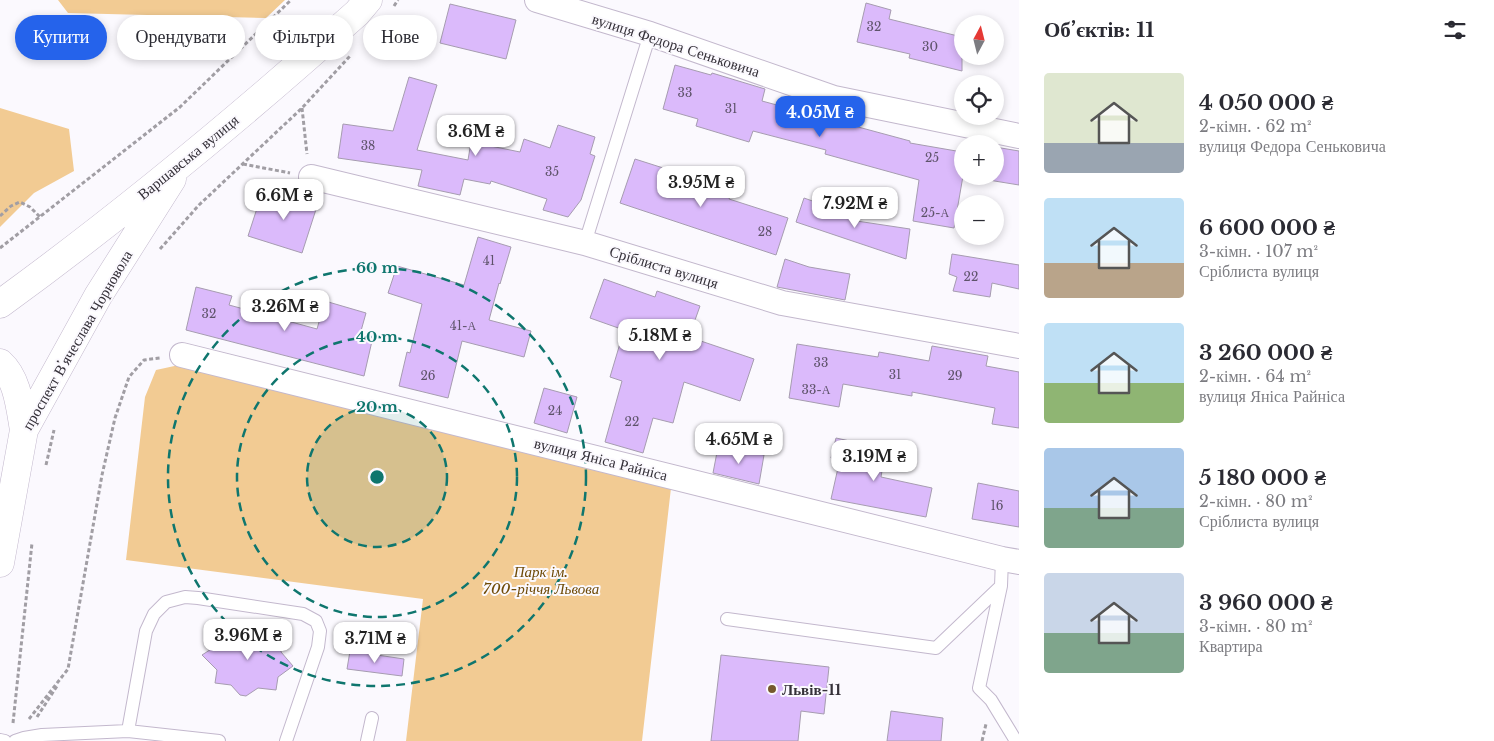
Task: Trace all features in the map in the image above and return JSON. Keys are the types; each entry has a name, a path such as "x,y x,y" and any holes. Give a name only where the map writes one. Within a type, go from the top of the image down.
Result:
{"main road":[{"name":"Варшавська вулиця","path":"0,304 65,257 184,161 262,97 357,12 381,3"},
{"name":"проспект Вʼячеслава Чорновола","path":"0,563 24,430 98,296 184,161"},
{"path":"0,363 5,368 17,392 24,430"}],"street":[{"name":"вулиця Федора Сеньковича","path":"537,0 650,34 834,98 1019,136"},
{"name":"Сріблиста вулиця","path":"311,177 585,243 782,303 1019,346"},
{"name":"вулиця Яніса Райніса","path":"182,355 1011,560"}],"lane":[{"path":"585,243 650,34"},
{"path":"1011,560 1000,586 979,688 991,700 1016,741"},
{"path":"727,619 936,648 1000,586"},
{"path":"128,731 144,640 154,614 166,602 175,599 198,598 303,614 316,621 320,631 318,647 286,741"},
{"path":"367,741 372,718"},
{"path":"0,740 76,732 128,731 219,741"}],"path":[{"path":"0,248 180,107 291,0"},
{"path":"381,3 398,0"},
{"path":"156,253 199,205 302,108 346,60"},
{"path":"243,164 311,177 302,108"},
{"path":"0,216 11,206 20,202 30,207 40,217"},
{"path":"29,720 68,669 102,475 115,418 129,376 144,360 182,355"},
{"path":"45,468 56,424"},
{"path":"14,738 32,542"},
{"path":"14,738 68,669"}],"green space":[{"path":"58,0 285,0 269,15 255,15 255,18 245,17 245,15 68,13"},
{"path":"0,108 69,129 74,171 34,193 0,227"},
{"name":"Парк ім. 700-річчя Львова","path":"179,365 671,488 642,741 406,741 423,599 126,560 145,397 156,370"}],"building":[{"path":"866,3 891,10 889,19 954,35 954,65 962,65 962,71 909,58 910,54 857,42"},
{"path":"450,4 516,20 506,59 440,43"},
{"path":"675,65 711,75 712,73 765,89 762,101 910,141 910,143 954,151 954,185 961,185 960,195 954,195 954,228 913,221 919,180 825,154 826,150 753,131 749,142 696,126 698,119 663,109"},
{"path":"409,77 437,85 417,150 468,160 471,142 520,152 524,139 550,148 558,125 595,137 590,154 595,156 581,200 568,217 543,210 547,199 491,181 490,184 464,179 460,195 418,186 422,170 338,158 343,124 393,131"},
{"path":"1004,148 1019,151 1019,185 1004,183"},
{"path":"635,159 682,174 681,178 731,193 729,199 788,218 776,255 620,203"},
{"path":"262,193 293,203 296,193 319,200 302,253 248,236"},
{"path":"804,198 852,215 850,220 910,229 906,259 796,222"},
{"path":"478,237 511,247 489,320 531,331 524,357 462,341 448,398 399,386 407,352 410,353 422,304 388,293 397,266 464,285"},
{"path":"952,254 1019,265 1019,289 992,283 990,297 953,291 957,277 949,274"},
{"path":"785,259 809,267 850,274 845,300 777,287"},
{"path":"604,279 655,297 657,291 700,306 689,337 754,359 740,401 684,382 673,423 653,418 643,453 605,442 622,381 610,377 624,330 590,318"},
{"path":"196,287 232,296 229,305 317,329 325,301 366,313 359,338 372,341 364,376 186,330"},
{"path":"797,344 878,357 879,352 929,361 932,346 988,356 986,366 1019,372 1019,428 992,424 995,408 912,392 912,396 843,384 839,407 789,398"},
{"path":"544,388 577,397 567,433 534,423"},
{"path":"836,438 882,448 879,464 883,465 881,477 932,488 926,517 831,499 840,459 831,458"},
{"path":"718,447 764,455 759,484 713,473"},
{"path":"978,483 1019,491 1019,527 972,519"},
{"path":"247,625 254,626 264,638 282,639 281,652 293,666 278,677 276,690 258,688 246,696 240,695 231,685 215,683 217,670 202,655 219,644 220,631 236,633"},
{"path":"350,651 404,659 402,676 347,669"},
{"name":"Львів-11","path":"721,655 829,667 824,714 801,711 798,741 711,741"},
{"path":"891,711 943,718 941,741 887,741"}],"place":[{"name":"Львів-11","path":"772,689"}]}
